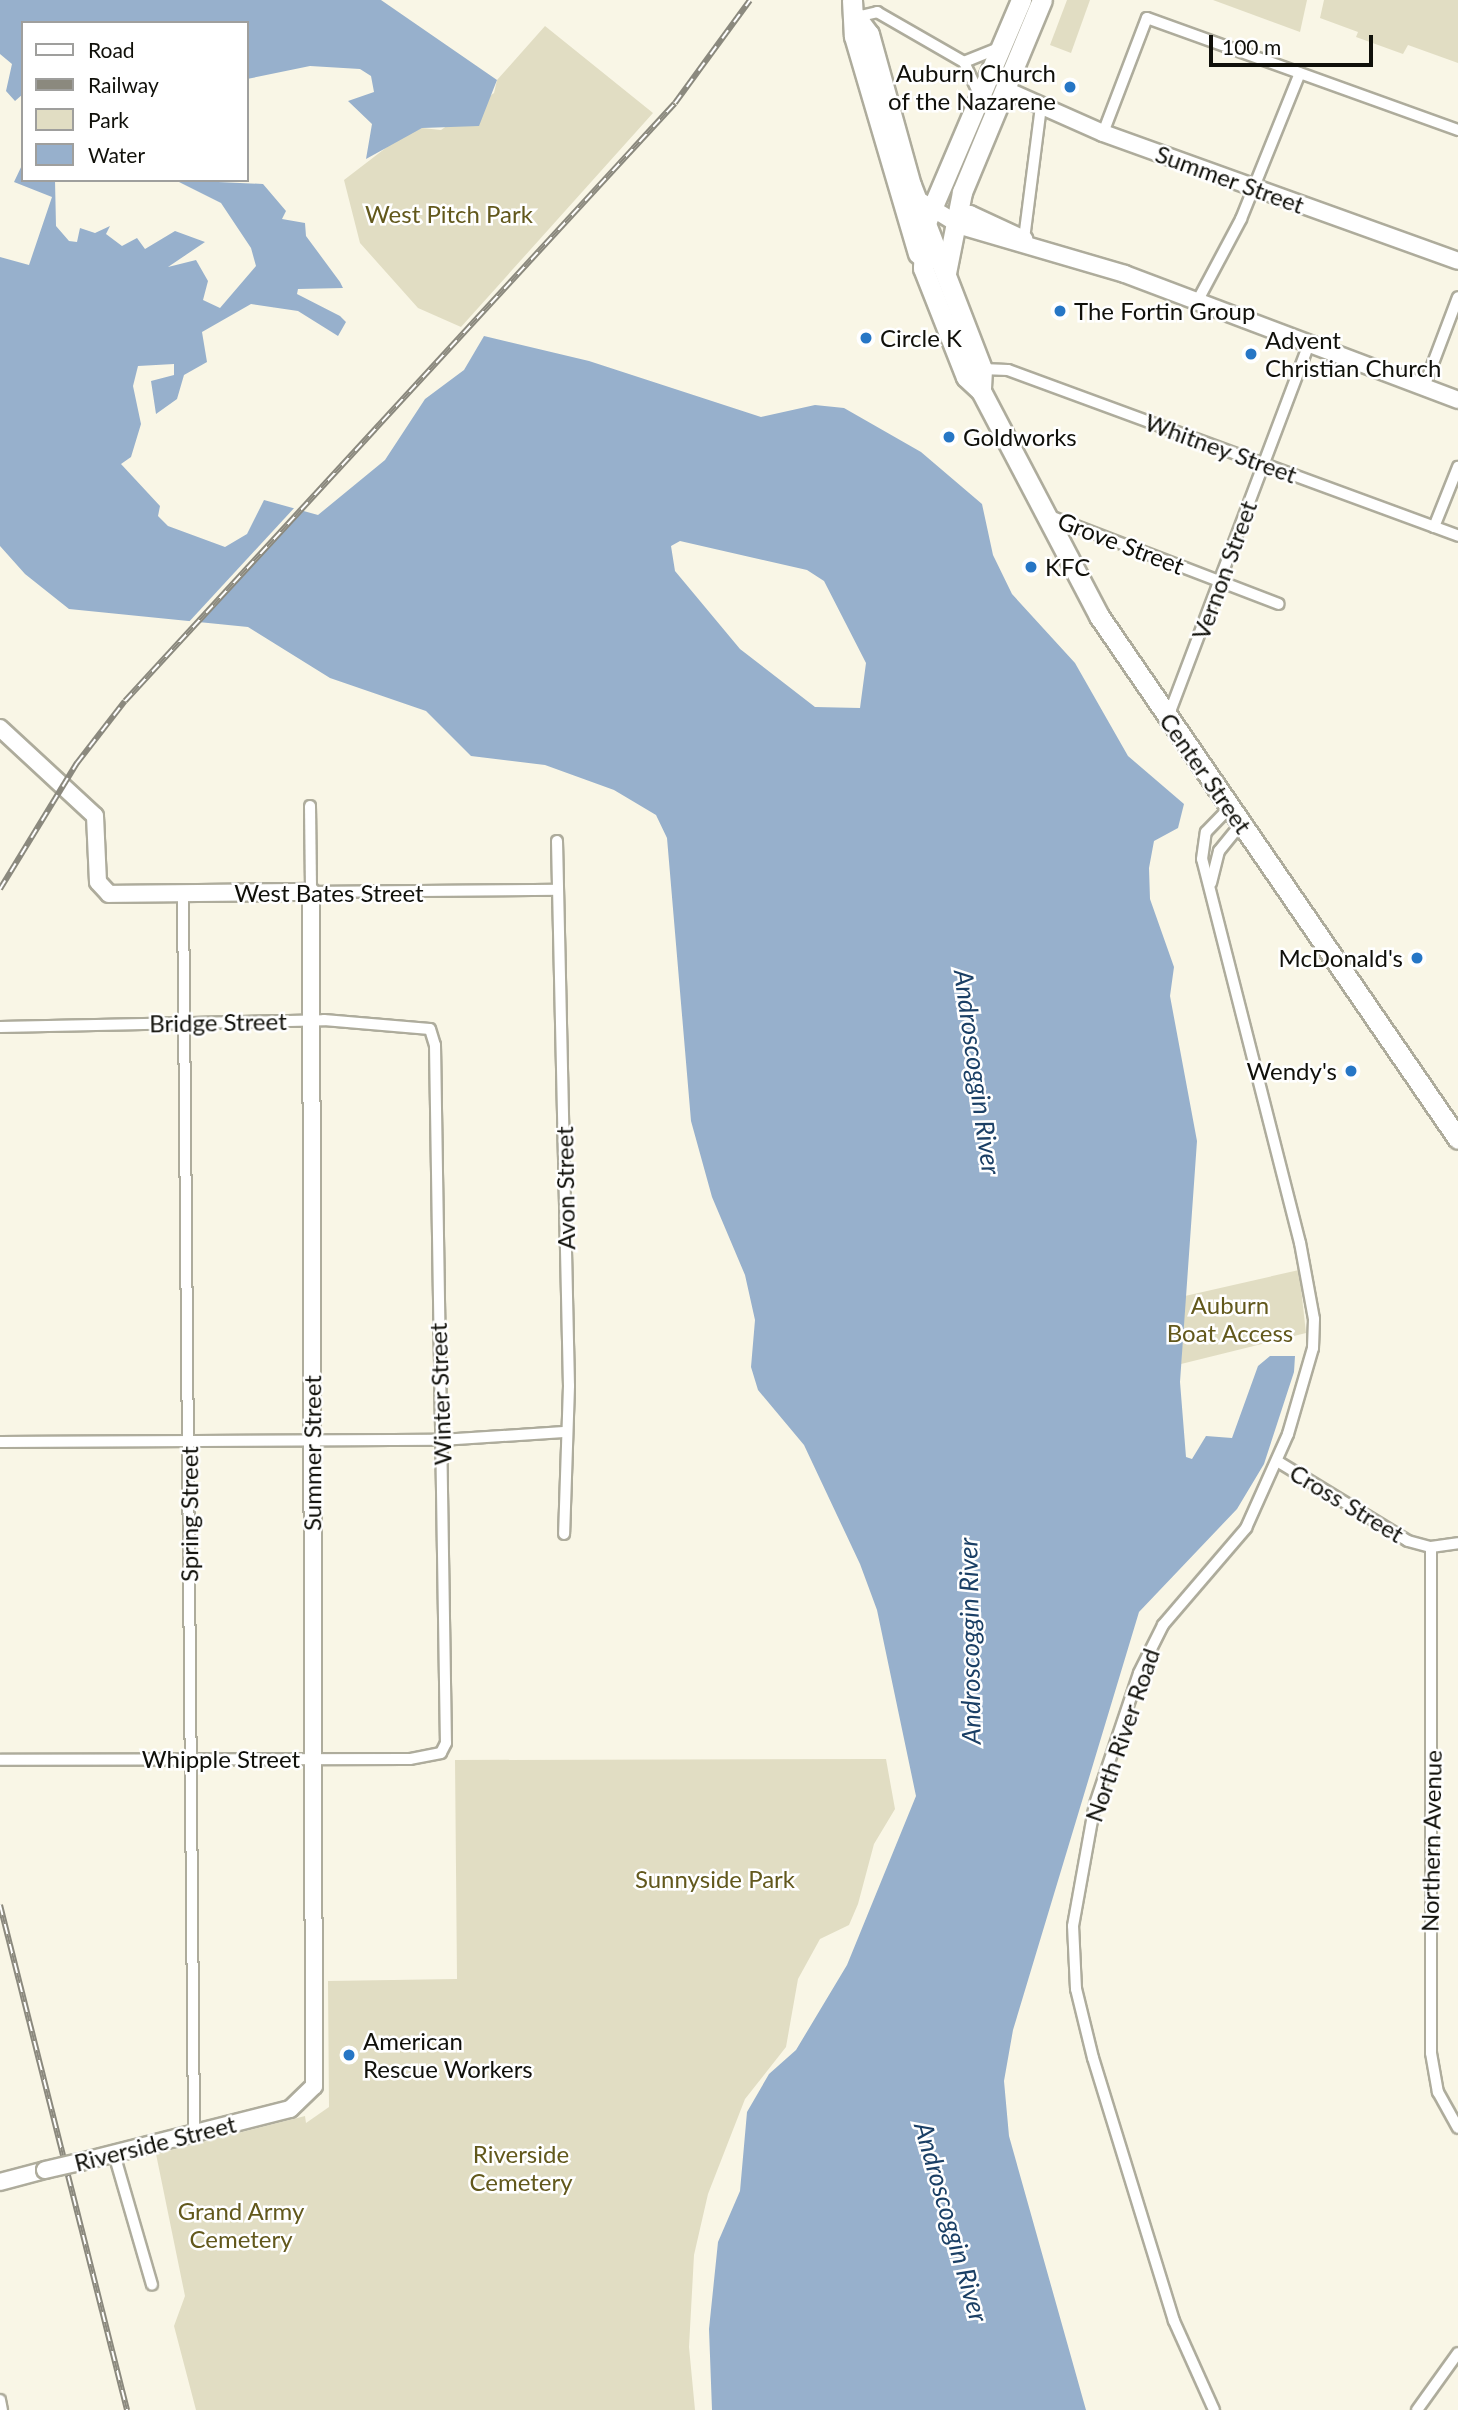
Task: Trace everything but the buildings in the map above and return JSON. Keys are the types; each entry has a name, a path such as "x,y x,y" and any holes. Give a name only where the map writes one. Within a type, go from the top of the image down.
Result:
{"highway":[{"path":"924,210 980,96 1021,0"},
{"name":"Center Street","path":"981,391 982,369 946,278 955,216 1042,0"},
{"path":"854,8 854,36 897,192 923,268"},
{"path":"854,8 869,34 946,278"},
{"name":"Center Street","path":"924,210 923,268 966,377 981,391 1041,512 1167,718 1231,806 1458,1139"}],"street":[{"path":"854,8 877,12 964,62 980,96"},
{"path":"1103,133 1147,18 1458,130"},
{"path":"964,62 1002,45"},
{"path":"1198,300 1254,188 1300,73"},
{"name":"Summer Street","path":"1006,90 1103,133 1458,261"},
{"path":"1024,239 1041,107"},
{"path":"897,192 924,210 955,216 974,215 1024,239 1198,300 1458,400"},
{"path":"1424,387 1458,297"},
{"name":"Vernon Street","path":"1167,718 1309,343"},
{"name":"Whitney Street","path":"982,369 1008,370 1458,536"},
{"path":"1434,527 1458,467"},
{"name":"Grove Street","path":"1041,512 1279,604"},
{"name":"West Bates Street","path":"0,728 94,816 103,890 183,894 556,890"},
{"name":"Summer Street","path":"307,2097 315,2070 310,806"},
{"name":"North River Road","path":"1214,2410 1174,2321 1097,2071 1076,1989 1073,1926 1095,1804 1152,1643 1246,1528 1277,1461 1310,1365 1314,1319 1211,883 1204,841 1214,819 1231,806"},
{"name":"North River Road","path":"1211,883 1219,851 1242,823"},
{"name":"Avon Street","path":"557,841 556,890 565,1142 564,1534"},
{"name":"Spring Street","path":"183,894 194,2134"},
{"name":"Bridge Street","path":"0,1027 310,1020 423,1026 432,1034"},
{"name":"Winter Street","path":"432,1034 446,1743 441,1753"},
{"path":"0,1442 441,1440 564,1432"},
{"name":"Cross Street","path":"1277,1461 1408,1541 1431,1547 1458,1543"},
{"name":"Northern Avenue","path":"1431,1547 1431,2036 1438,2092 1458,2129"},
{"name":"Whipple Street","path":"0,1760 315,1759 441,1753"},
{"name":"Riverside Street","path":"0,2182 290,2109 307,2097"},
{"path":"114,2154 152,2285"},
{"path":"1417,2410 1458,2353"},
{"path":"0,2400 2,2410"}],"green space":[{"path":"1067,0 1090,0 1071,53 1050,45"},
{"path":"1213,0 1307,0 1300,32"},
{"path":"1324,0 1458,0 1458,63 1408,45 1403,54 1356,37 1358,32 1320,18"},
{"name":"West Pitch Park","path":"545,26 653,113 461,327 418,308 360,243 344,180 400,137 422,128 441,130 494,93 497,80"},
{"name":"Auburn Boat Access","path":"1299,1270 1306,1333 1181,1364 1185,1296"},
{"path":"886,1759 895,1809 874,1844 858,1904 849,1925 820,1939 798,1979 786,2047 745,2099 708,2194 694,2255 689,2347 695,2410 196,2410 174,2326 185,2296 156,2154 305,2116 306,2123 329,2107 328,1981 457,1979 455,1760"}],"water":[{"path":"0,0 381,0 497,80 479,126 422,128 366,159 372,124 348,101 374,92 371,76 360,69 310,66 248,79 248,21 21,21 21,96 15,101 6,91 12,64 0,54"},
{"name":"Androscoggin River","path":"21,167 21,182 55,182 56,226 69,241 77,242 80,228 95,233 110,226 106,234 122,246 137,238 145,249 175,231 205,242 168,267 196,260 208,281 203,300 220,308 256,266 251,248 221,203 179,182 263,184 286,211 282,219 305,223 306,236 343,288 298,289 297,294 340,316 346,322 338,336 298,311 251,304 202,332 207,362 184,375 177,399 156,414 151,381 174,375 174,364 138,366 133,386 141,424 131,457 121,464 160,506 158,516 168,526 225,547 247,534 264,500 318,515 385,460 425,399 464,370 484,336 589,361 761,417 815,405 844,408 921,452 982,504 993,555 1012,594 1075,663 1128,756 1184,804 1178,828 1154,841 1149,868 1150,899 1174,967 1170,996 1197,1141 1180,1382 1186,1457 1192,1459 1206,1436 1232,1438 1258,1366 1270,1356 1295,1356 1294,1372 1264,1464 1237,1509 1139,1612 1013,2030 1004,2081 1009,2136 1086,2410 712,2410 709,2329 718,2242 740,2191 747,2112 769,2074 796,2050 847,1965 916,1796 877,1610 860,1564 804,1445 758,1390 751,1367 755,1320 745,1275 712,1197 691,1121 667,838 656,815 614,790 545,765 471,756 426,711 330,678 248,627 69,609 25,574 0,546 0,257 29,265 52,197 14,182","holes":["680,541 807,570 824,581 866,663 860,708 815,707 740,649 675,571 671,546"]}],"pier":[{"path":"296,506 303,510 196,626 187,624"}],"railway":[{"path":"0,889 77,763 125,701 675,103 750,0"},
{"path":"0,1905 127,2410"}],"place":[{"name":"Auburn Church of the Nazarene","path":"1070,87"},
{"name":"The Fortin Group","path":"1060,311"},
{"name":"Circle K","path":"866,338"},
{"name":"Advent Christian Church","path":"1251,354"},
{"name":"Goldworks","path":"949,437"},
{"name":"KFC","path":"1031,567"},
{"name":"McDonald's","path":"1417,958"},
{"name":"Wendy's","path":"1351,1071"},
{"name":"American Rescue Workers","path":"349,2055"}],"park label":[{"name":"Sunnyside Park","path":"715,1879"},
{"name":"Riverside Cemetery","path":"521,2168"},
{"name":"Grand Army Cemetery","path":"241,2225"}]}
